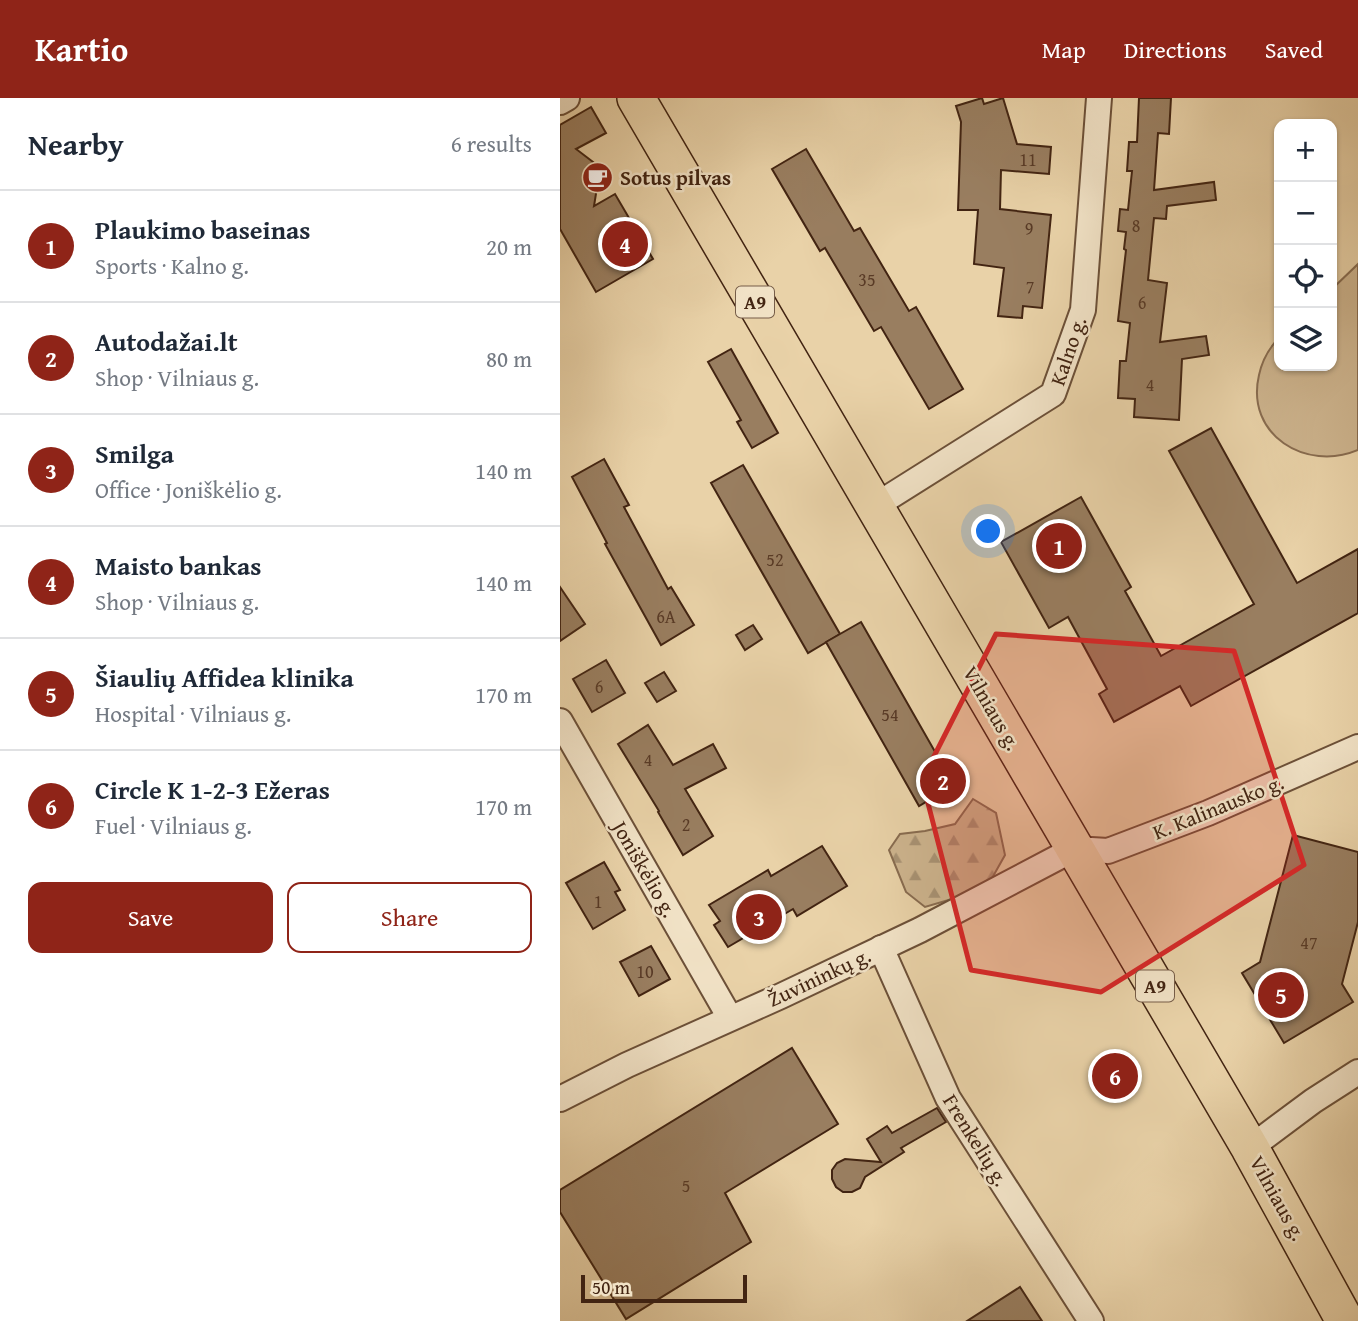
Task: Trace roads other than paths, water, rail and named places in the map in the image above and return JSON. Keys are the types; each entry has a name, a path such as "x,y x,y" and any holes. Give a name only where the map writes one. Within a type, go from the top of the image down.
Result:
{"highway":[{"name":"Vilniaus g.","path":"636,98 1250,1147 1345,1321"}],"street":[{"path":"560,102 567,98"},
{"name":"Kalno g.","path":"875,506 1053,394 1083,310 1099,98"},
{"name":"Joniškėlio g.","path":"560,721 730,1018"},
{"name":"K. Kalinausko g.","path":"1074,849 1108,850 1208,813 1358,747"},
{"name":"Žuvininkų g.","path":"560,1099 626,1065 881,948 1074,849"},
{"name":"Frenkelių g.","path":"881,948 948,1098 1091,1321"},
{"path":"1250,1147 1358,1072"}],"place":[{"name":"Sotus pilvas","path":"597,177"},
{"name":"Maisto bankas","path":"625,244"},
{"name":"Plaukimo baseinas","path":"1059,546"},
{"name":"Autodažai.lt","path":"943,781"},
{"name":"Smilga","path":"759,917"},
{"name":"Šiaulių Affidea klinika","path":"1281,995"},
{"name":"Circle K 1-2-3 Ežeras","path":"1115,1076"}]}
